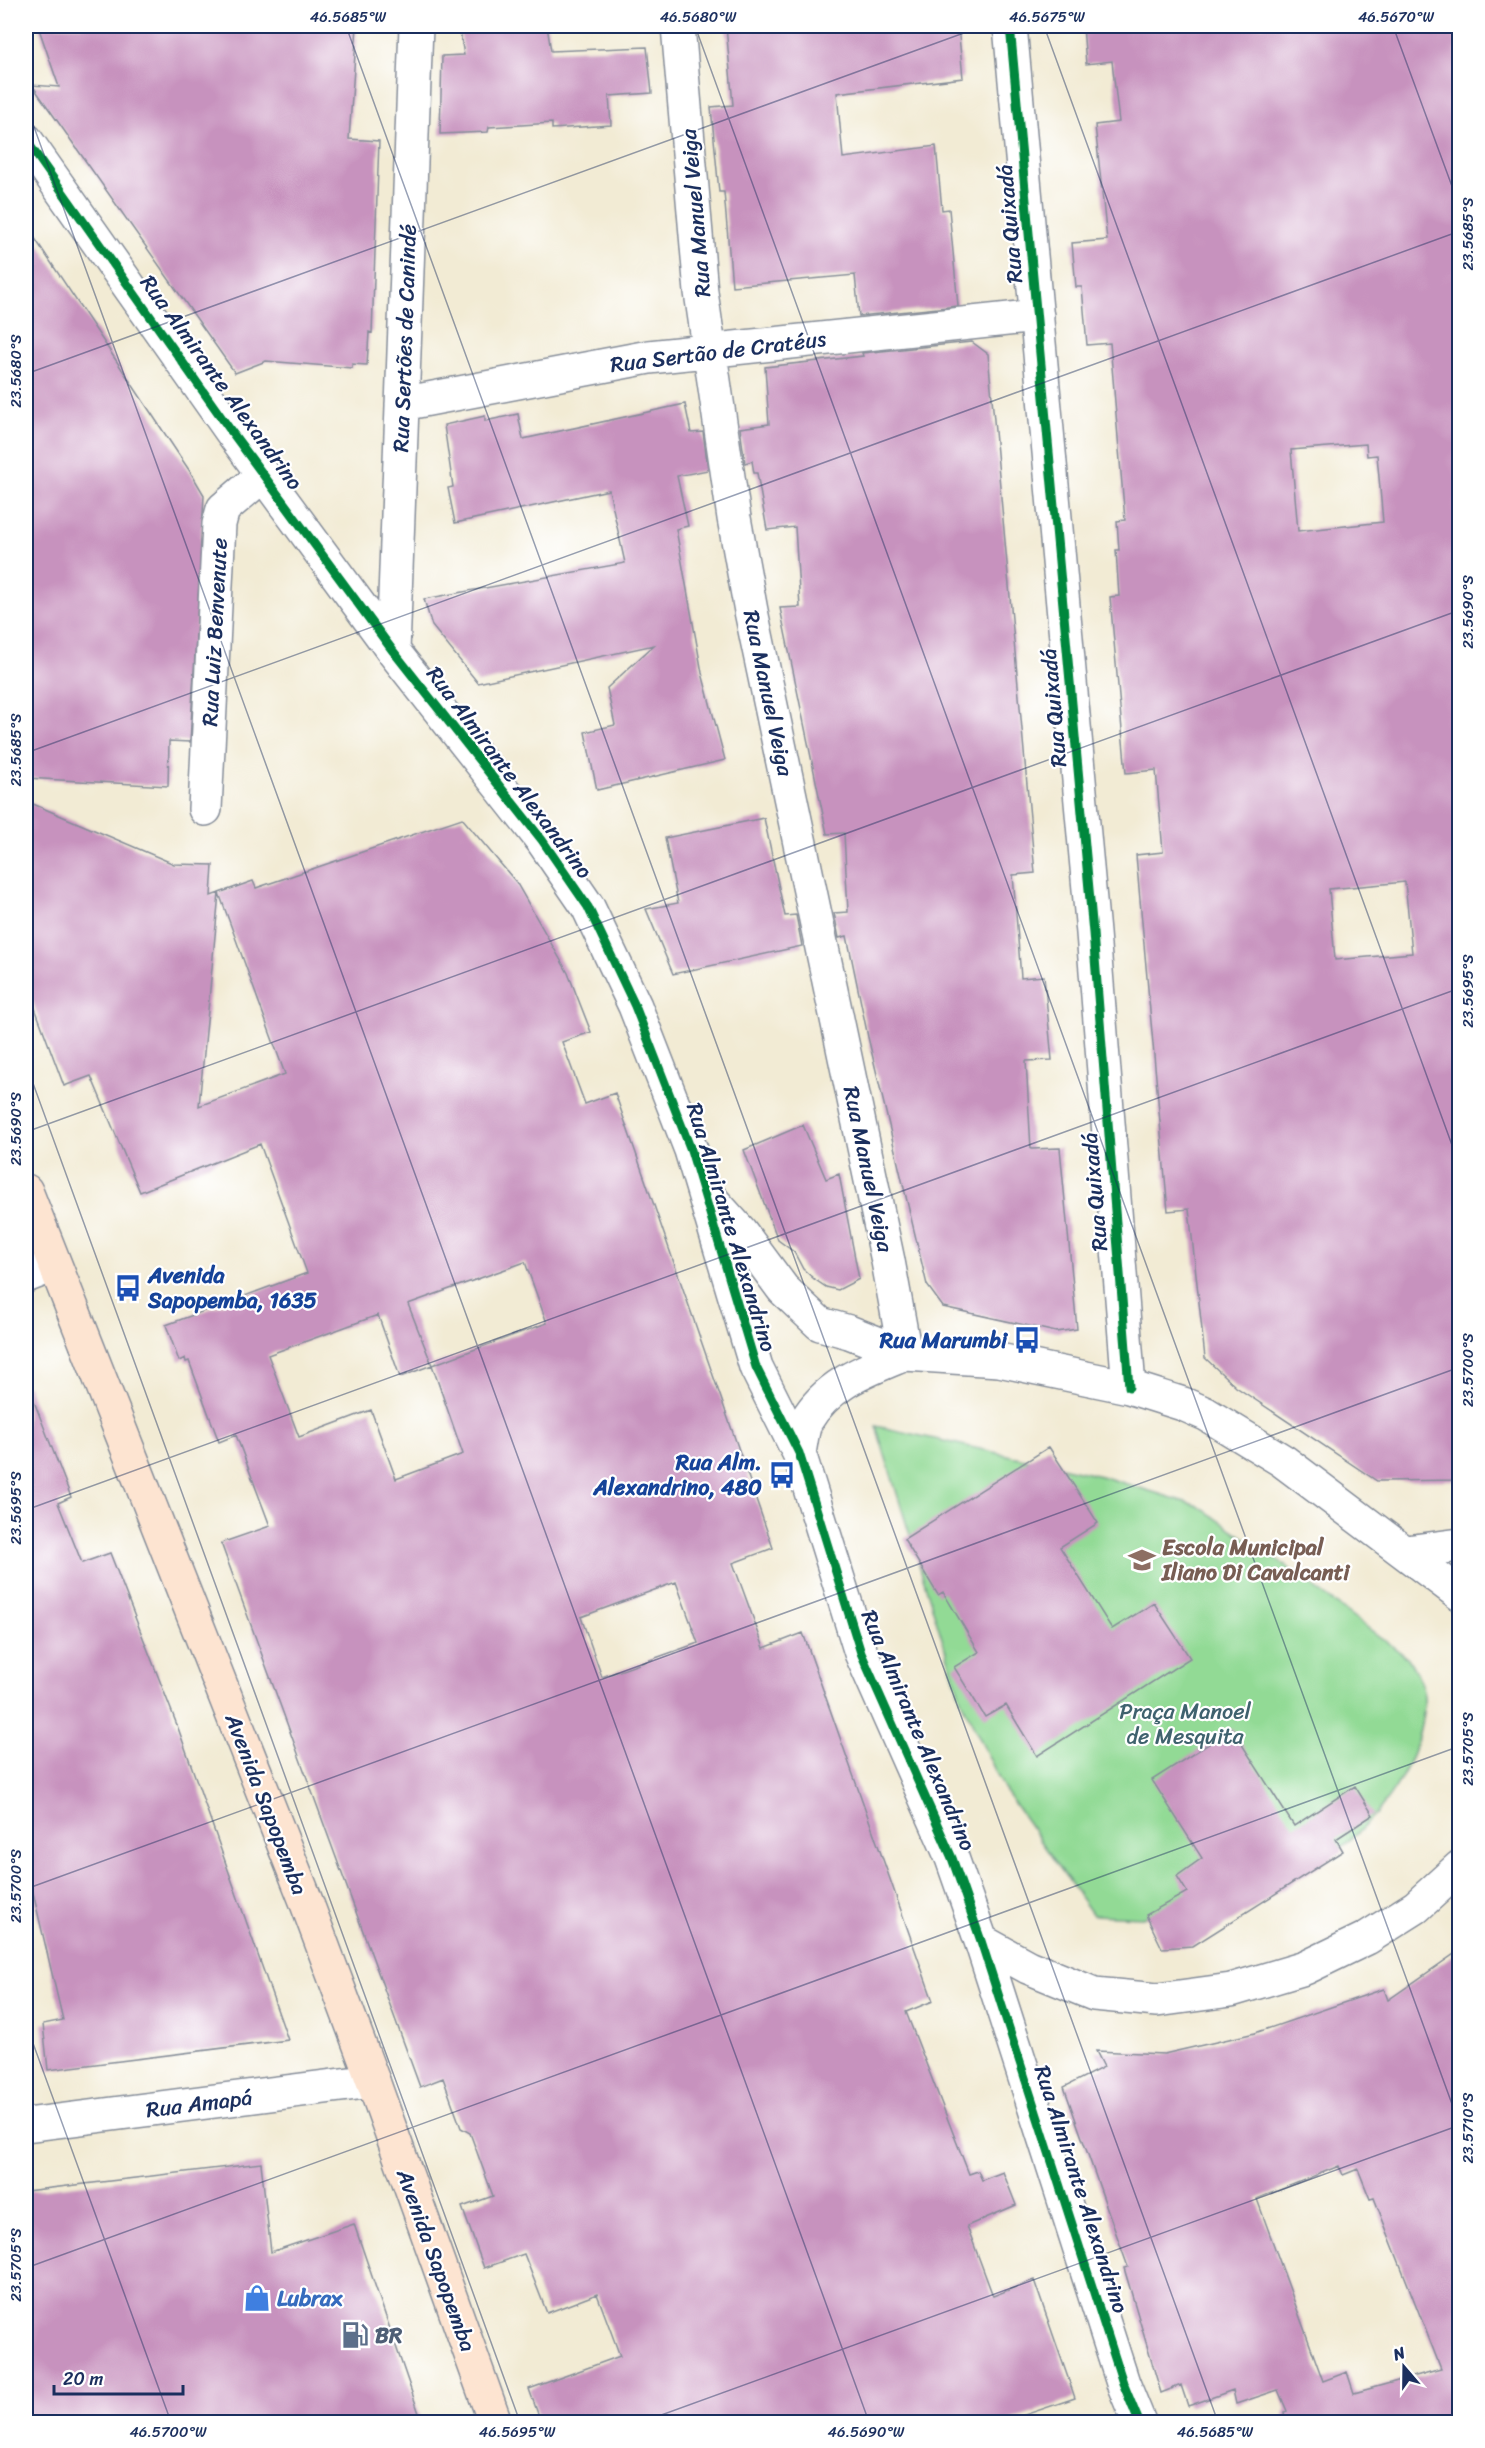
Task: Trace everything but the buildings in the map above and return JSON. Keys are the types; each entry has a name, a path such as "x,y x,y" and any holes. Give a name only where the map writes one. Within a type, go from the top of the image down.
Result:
{"main road":[{"name":"Avenida Sapopemba","path":"26,1191 40,1271 281,1838 373,2082 495,2422"}],"street":[{"name":"Rua Sertões de Canindé","path":"393,651 416,26"},
{"name":"Rua Manuel Veiga","path":"678,26 701,292 734,518 905,1354"},
{"name":"Rua Quixadá","path":"1010,26 1094,945 1129,1388"},
{"name":"Rua Almirante Alexandrino","path":"26,140 263,475 393,651 542,840 588,907 635,1006 691,1150 756,1367 799,1453 861,1653 952,1858 981,1941 1123,2383 1138,2422"},
{"name":"Rua Sertão de Cratéus","path":"402,404 649,357 1036,316"},
{"name":"Rua Luiz Benvenute","path":"205,809 219,524 223,509 263,475"},
{"path":"706,1194 740,1231 783,1289 820,1324 849,1332 905,1354 999,1360 1129,1388 1182,1404 1215,1419 1283,1461 1460,1594"},
{"path":"799,1453 805,1423 824,1400 852,1376 905,1354"},
{"path":"1406,1552 1460,1545"},
{"path":"981,1941 1028,1966 1094,1994 1157,2000 1231,1990 1305,1968 1367,1938 1416,1907 1460,1867"},
{"name":"Rua Amapá","path":"26,2125 373,2082"}],"green space":[{"name":"Praça Manoel de Mesquita","path":"876,1426 1101,1476 1198,1506 1284,1565 1408,1658 1423,1691 1424,1710 1416,1744 1400,1780 1376,1813 1332,1855 1160,1916 1093,1915 1004,1789 961,1700"}],"cycle path":[{"path":"1010,26 1093,933 1129,1387"},
{"path":"26,140 231,431 393,651 542,840 588,907 635,1006 691,1150 756,1367 799,1453 861,1653 952,1858 981,1941 1123,2383 1139,2422"}],"place":[{"name":"Avenida Sapopemba, 1635","path":"128,1288"},
{"name":"Rua Marumbi","path":"1027,1340"},
{"name":"Rua Alm. Alexandrino, 480","path":"782,1475"},
{"name":"Escola Municipal Iliano Di Cavalcanti","path":"1142,1560"},
{"name":"Lubrax","path":"257,2298"},
{"name":"BR","path":"355,2335"}]}
